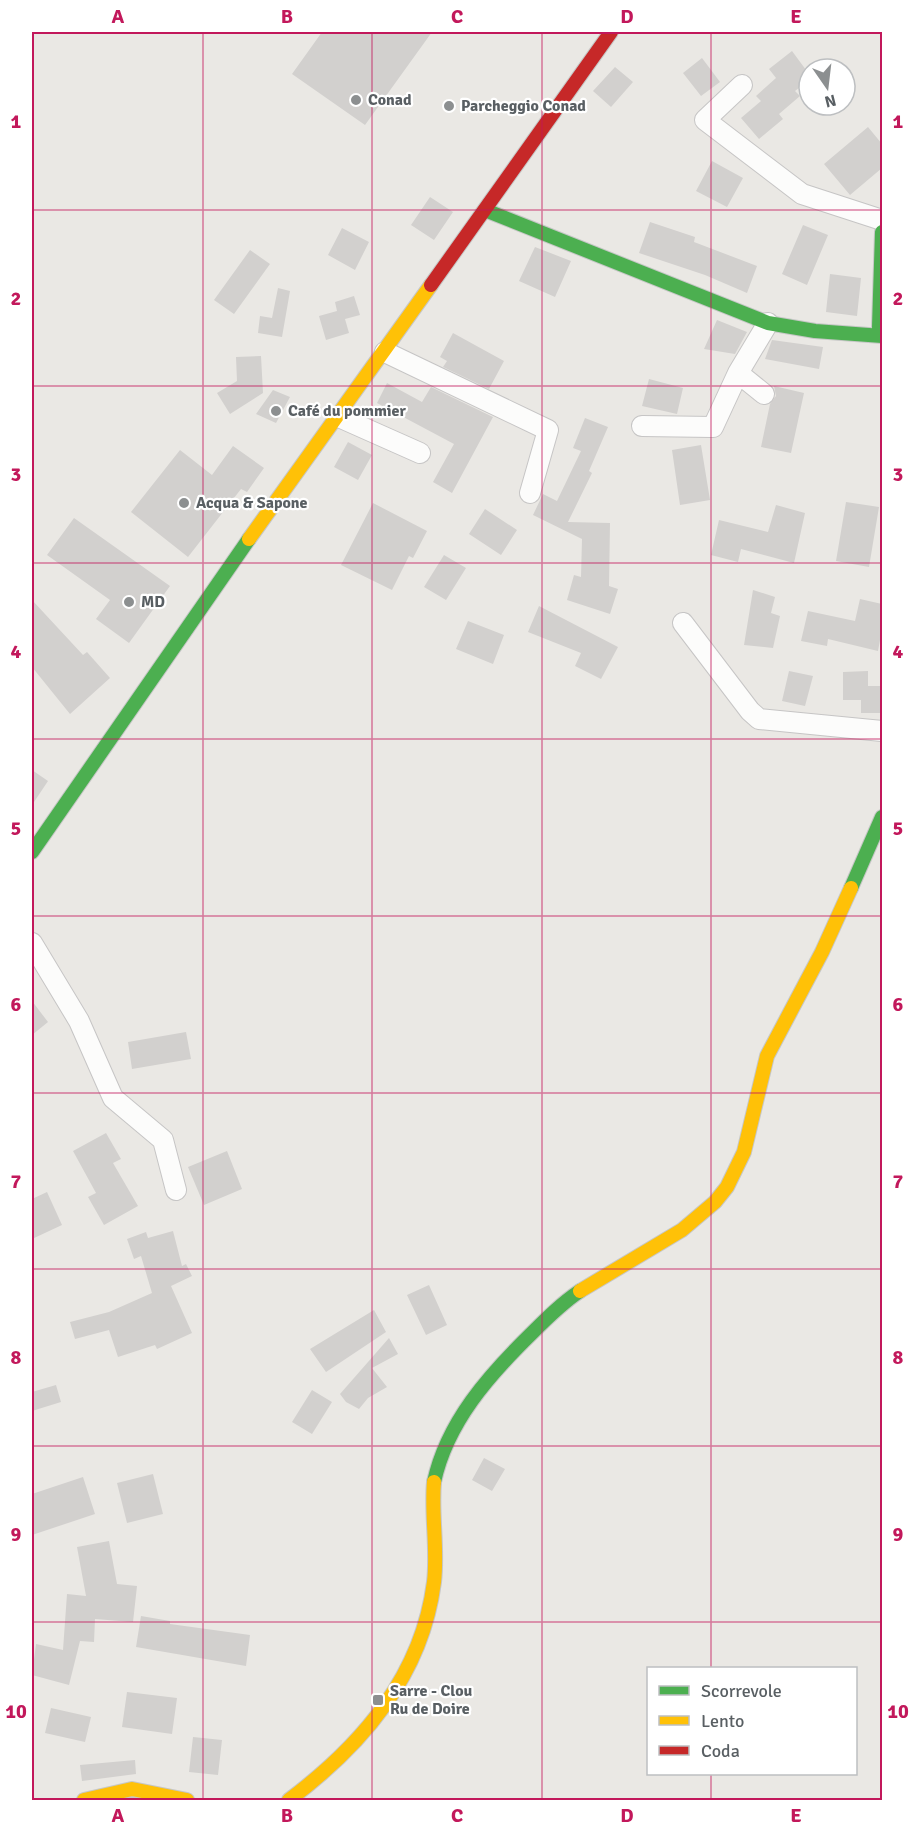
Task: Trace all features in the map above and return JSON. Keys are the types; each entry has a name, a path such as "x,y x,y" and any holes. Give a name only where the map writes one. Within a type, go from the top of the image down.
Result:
{"street":[{"path":"32,852 202,606 339,417 611,32"},
{"path":"742,86 705,120 802,194 882,220"},
{"path":"485,210 768,323 815,331 882,335 879,327 882,232"},
{"path":"642,426 713,427 738,373 768,323"},
{"path":"385,352 548,430 530,493"},
{"path":"738,373 764,394"},
{"path":"339,417 420,453"},
{"path":"683,623 750,711 759,719 882,731"},
{"path":"289,1800 325,1775 354,1747 392,1695 423,1636 434,1580 431,1495 444,1448 479,1386 568,1299 676,1234 714,1203 732,1181 742,1160 767,1055 813,970 882,817"},
{"path":"32,943 79,1021 113,1098 163,1140 176,1190"},
{"path":"84,1800 132,1789 187,1800"}],"building":[{"name":"Conad","path":"322,32 432,32 365,125 292,74"},
{"path":"792,51 797,58 797,89 795,91 797,99 779,114 783,119 759,139 741,118 761,101 756,96 776,78 769,69"},
{"path":"702,58 720,82 701,96 683,73"},
{"path":"615,67 633,82 611,107 593,91"},
{"path":"868,127 882,144 882,168 850,195 824,164"},
{"path":"712,161 743,178 727,207 696,191"},
{"path":"430,197 453,212 434,240 411,225"},
{"path":"650,222 695,237 694,242 757,266 747,293 705,275 639,253"},
{"path":"803,225 828,235 807,285 782,274"},
{"path":"342,228 369,242 355,270 328,255"},
{"path":"535,247 571,261 555,297 519,281"},
{"path":"250,250 270,264 234,314 214,300"},
{"path":"830,274 861,278 857,316 826,312"},
{"path":"278,288 290,291 282,337 258,333 260,316 272,318"},
{"path":"354,296 360,315 345,319 349,333 326,340 319,316 337,311 335,302"},
{"path":"717,320 747,332 735,354 704,349"},
{"path":"453,333 504,361 489,389 443,367 447,361 440,357"},
{"path":"772,340 823,347 819,369 765,359"},
{"path":"261,356 263,393 230,414 217,393 237,381 236,357"},
{"path":"649,379 683,388 677,414 642,406"},
{"path":"387,383 422,402 431,387 493,417 452,493 433,482 454,444 377,403"},
{"path":"774,386 804,393 791,453 761,447 770,404 776,396"},
{"path":"273,390 290,397 276,423 256,414"},
{"path":"585,418 608,427 589,471 592,473 568,522 610,523 609,586 618,589 610,614 567,600 574,575 581,577 582,539 533,515 543,494 557,501 581,451 573,448"},
{"path":"348,442 372,455 358,480 334,467"},
{"path":"701,445 710,500 680,505 672,450"},
{"name":"Acqua & Sapone","path":"233,446 264,468 247,492 241,489 188,557 131,512 180,450 212,475"},
{"path":"846,502 879,507 869,567 836,561"},
{"path":"373,503 427,531 413,558 409,556 392,590 341,565"},
{"path":"776,505 805,513 794,563 741,549 738,562 711,555 719,520 768,532"},
{"path":"485,509 517,530 501,555 469,534"},
{"path":"74,518 170,586 129,643 96,619 110,600 47,555"},
{"path":"444,555 466,568 446,600 424,587"},
{"path":"753,590 775,597 771,613 780,616 773,648 744,645"},
{"path":"860,599 882,604 882,629 878,651 828,639 827,646 801,641 808,611 855,621"},
{"path":"32,600 83,655 87,652 110,678 70,714 32,667"},
{"path":"539,606 618,647 601,679 575,666 581,653 528,632"},
{"path":"468,621 504,635 493,664 456,649"},
{"path":"789,671 813,676 805,706 782,701"},
{"path":"868,671 868,686 882,686 882,713 861,713 861,700 843,700 843,672"},
{"path":"32,770 48,781 32,805"},
{"path":"32,1001 48,1022 32,1035"},
{"path":"186,1032 191,1059 132,1069 128,1042"},
{"path":"106,1133 121,1159 113,1163 138,1206 104,1225 88,1197 96,1193 73,1151"},
{"path":"227,1151 242,1189 204,1205 188,1167"},
{"path":"47,1192 62,1225 32,1239 32,1199"},
{"path":"173,1231 182,1266 186,1264 192,1276 171,1286 192,1333 157,1349 155,1345 118,1357 109,1330 75,1339 70,1322 109,1312 152,1293 141,1256 134,1259 127,1239 146,1232 148,1238"},
{"path":"429,1285 447,1325 426,1335 407,1295"},
{"path":"374,1310 386,1332 326,1372 310,1349"},
{"path":"389,1338 398,1354 372,1368 387,1387 368,1398 359,1409 346,1402 340,1394"},
{"path":"56,1385 61,1402 32,1411 32,1392"},
{"path":"312,1390 332,1402 312,1434 292,1422"},
{"path":"484,1458 505,1469 492,1491 472,1480"},
{"path":"153,1474 163,1514 127,1523 117,1483"},
{"path":"83,1477 95,1514 32,1535 32,1494"},
{"path":"109,1541 117,1584 137,1586 133,1622 95,1619 94,1642 80,1641 69,1685 32,1675 36,1644 63,1650 67,1594 86,1596 77,1547"},
{"path":"141,1616 170,1621 170,1624 250,1635 246,1666 136,1647"},
{"path":"127,1692 177,1698 172,1734 122,1727"},
{"path":"51,1708 91,1717 85,1742 45,1733"},
{"path":"193,1737 222,1740 218,1775 189,1772"},
{"path":"135,1760 136,1774 82,1781 80,1765"}],"traffic: fast":[{"path":"485,210 768,323 815,331 882,336"},
{"path":"882,232 879,327 882,335"},
{"path":"32,852 249,539"},
{"path":"851,888 882,817"},
{"path":"434,1482 449,1439 472,1401 516,1349 555,1311 580,1291"}],"traffic: slow":[{"path":"249,539 431,285"},
{"path":"580,1291 682,1230 715,1202 727,1187 744,1152 767,1056 822,952 851,888"},
{"path":"289,1800 316,1779 364,1732 402,1678 417,1648 434,1582 434,1482"},
{"path":"84,1800 132,1789 187,1800"}],"traffic: jam":[{"path":"431,285 611,32"}],"place":[{"name":"Conad","path":"356,100"},
{"name":"Parcheggio Conad","path":"449,106"},
{"name":"Café du pommier","path":"276,411"},
{"name":"Acqua & Sapone","path":"184,503"},
{"name":"MD","path":"129,602"},
{"name":"Sarre - Clou Ru de Doire","path":"378,1700"}]}
